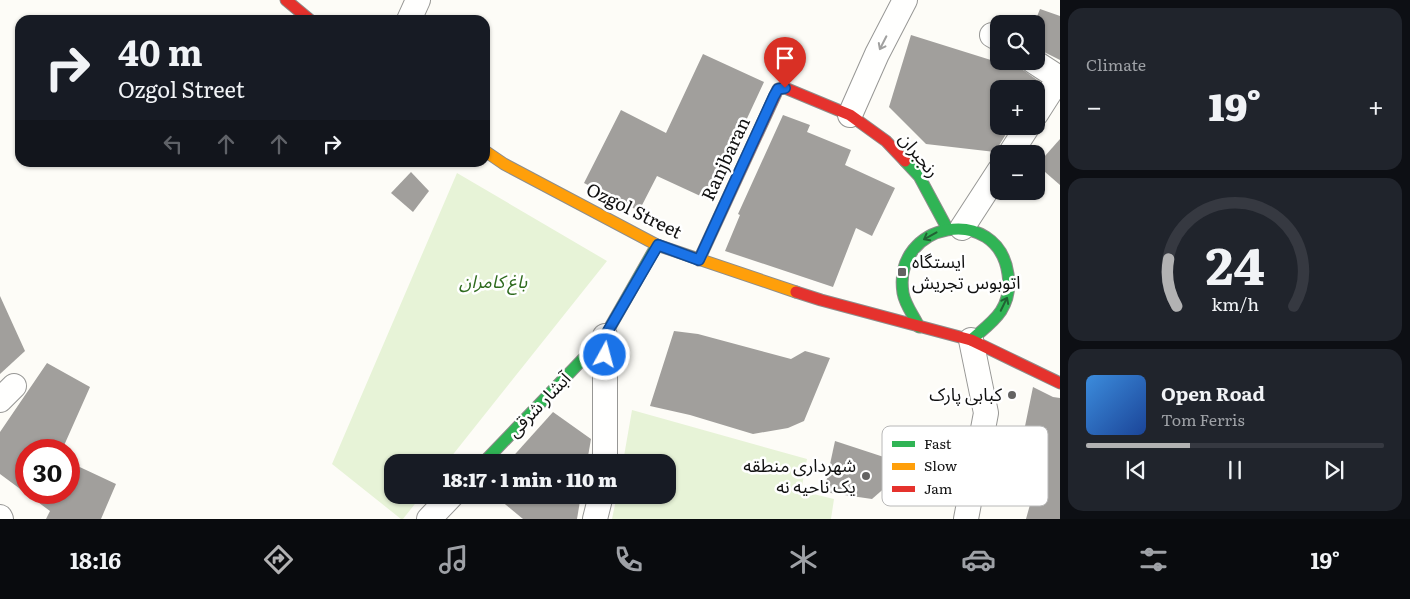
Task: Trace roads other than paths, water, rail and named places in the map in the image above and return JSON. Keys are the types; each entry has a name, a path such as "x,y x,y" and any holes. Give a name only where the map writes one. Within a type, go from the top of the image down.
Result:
{"main road":[{"path":"286,0 304,15"},
{"name":"Ranjbaran","path":"699,260 778,89 785,88 850,115"},
{"name":"رنجبران","path":"850,115 886,140 919,176 954,228"},
{"name":"Ozgol Street","path":"490,154 504,164 658,245 822,300 919,327"},
{"path":"971,340 994,320 1003,308 1008,294 1010,279 1007,264 1000,250 990,239 976,232 954,228 930,234 916,245 906,260 902,277 903,294 919,327 971,340 1060,383"},
{"name":"آبشار شرقی","path":"492,454 605,336 658,245"}],"street":[{"path":"411,15 418,0"},
{"path":"850,115 877,54 905,0"},
{"path":"1045,69 1059,78 1045,100"},
{"path":"954,228 990,182"},
{"path":"605,336 605,454"},
{"path":"971,340 986,413 984,426"},
{"path":"429,519 443,504"},
{"path":"595,519 599,504"},
{"path":"966,519 968,506"}],"place":[{"name":"ایستگاه اتوبوس تجریش","path":"902,272"},
{"name":"کبابی پارک","path":"1012,395"},
{"name":"شهرداری منطقه یک ناحیه نه","path":"866,476"}],"park label":[{"name":"باغ کامران","path":"493,282"}]}
